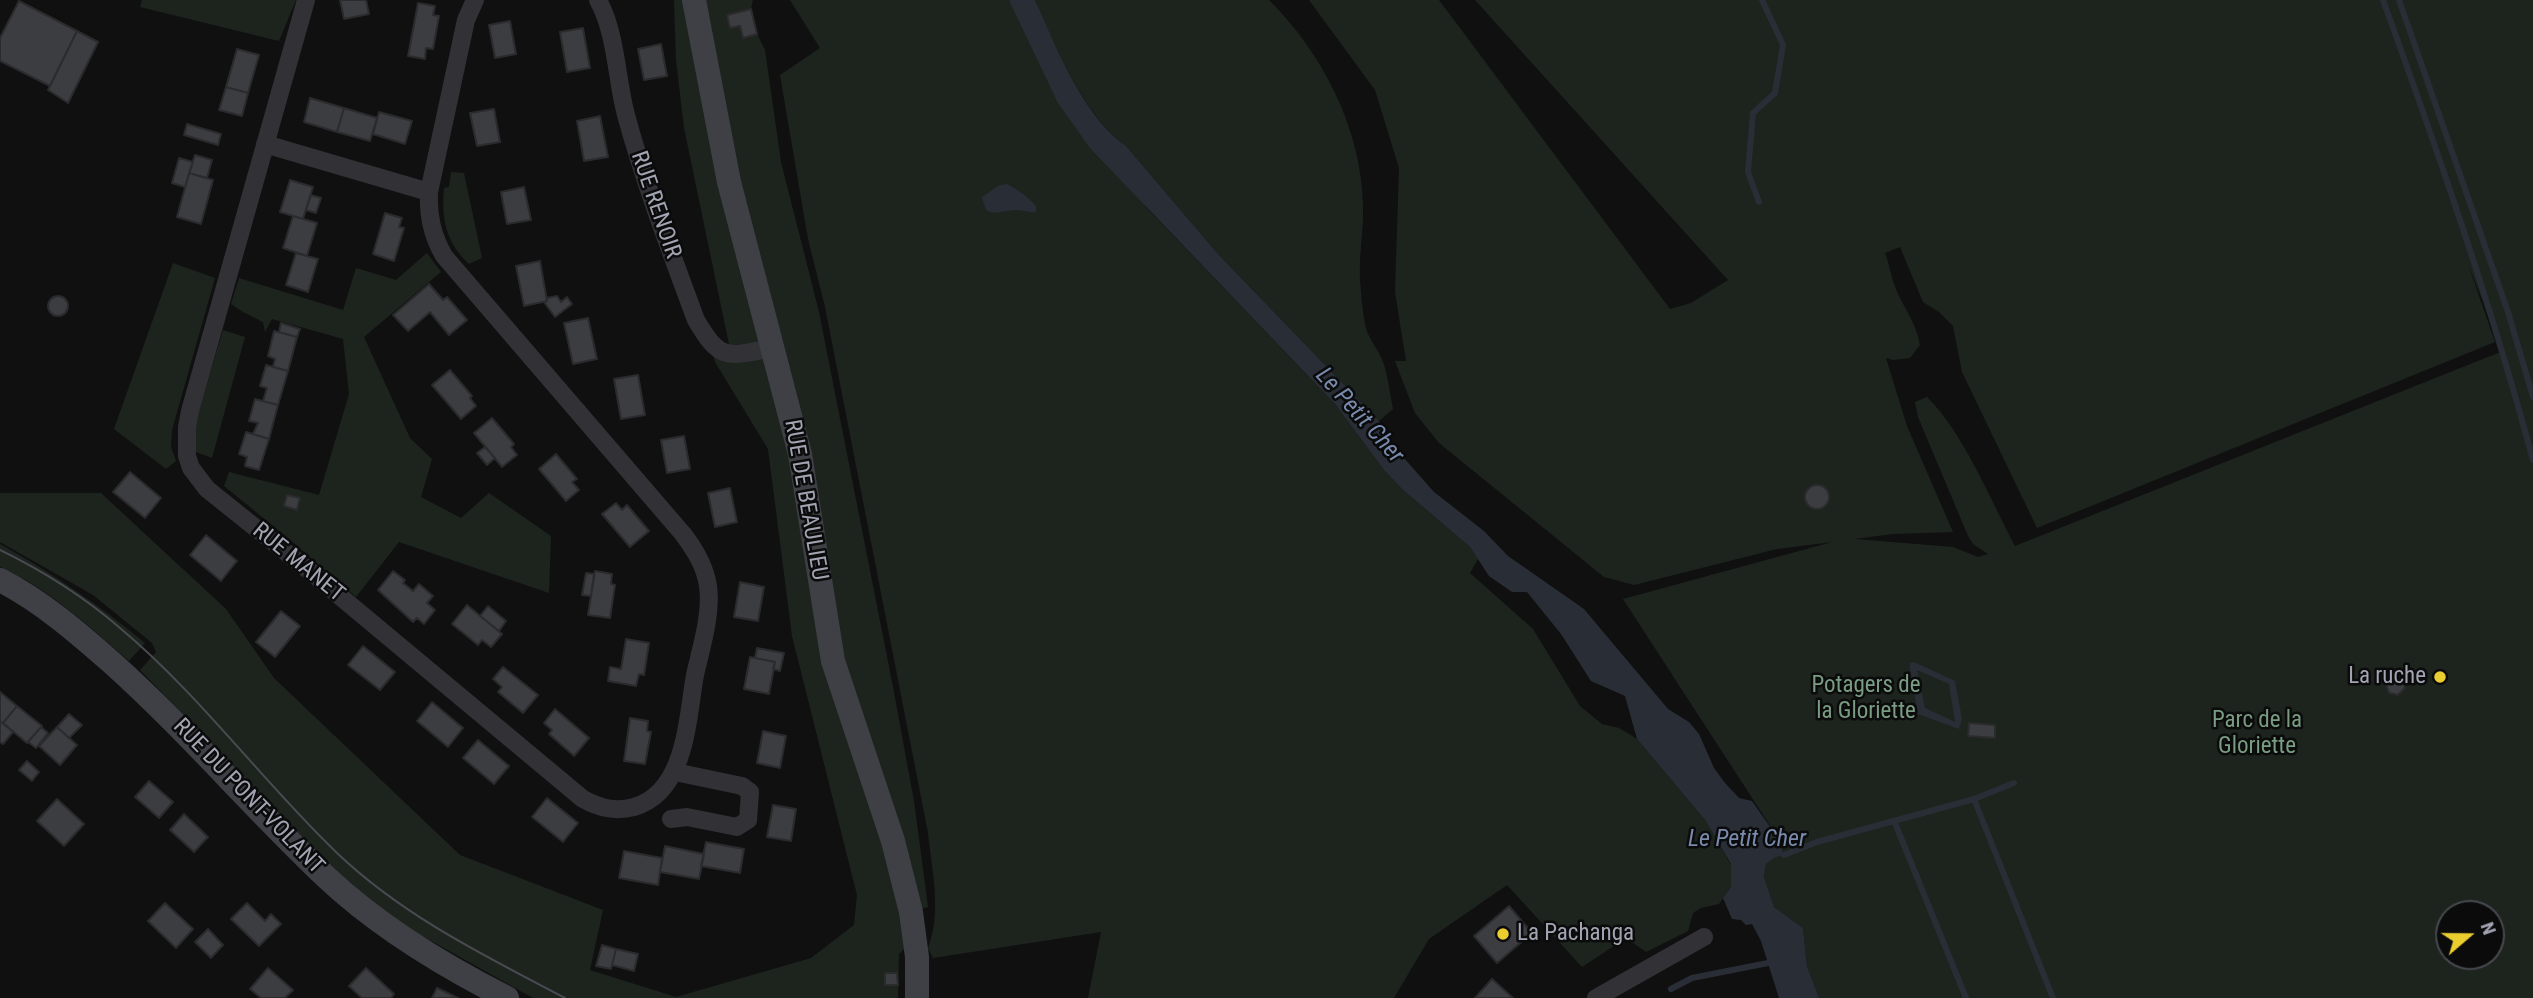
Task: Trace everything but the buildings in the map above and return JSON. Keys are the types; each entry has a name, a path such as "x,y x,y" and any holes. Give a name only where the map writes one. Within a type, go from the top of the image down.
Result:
{"street":[{"name":"RUE MANET","path":"306,0 190,411 186,440 191,468 212,492 583,799 616,810 640,805 660,793 675,772 679,758 709,601 709,587 700,560 683,534 444,256 432,230 429,192"},
{"path":"265,144 429,192 461,39 475,0"},
{"name":"RUE RENOIR","path":"598,0 609,27 624,107 638,156 696,320 709,341 724,353 746,353 771,348"},
{"name":"RUE DE BEAULIEU","path":"694,0 729,183 800,454 833,661 902,873 916,947 917,998"},
{"name":"RUE DU PONT-VOLANT","path":"0,580 83,636 184,732 292,844 370,915 465,976 507,998"},
{"path":"671,819 687,817 737,827 748,820 751,797 750,792 742,786 675,772"},
{"path":"1596,998 1704,937"}],"green space":[{"path":"142,0 296,0 279,41 140,7"},
{"path":"674,0 753,0 751,9 727,15 730,28 740,26 743,37 757,34 765,50 781,162 819,312 914,801 928,907 911,912 915,938 899,954 898,998 533,998 410,929 367,898 321,857 140,670 156,652 152,643 93,595 0,542 0,493 101,493 226,609 274,678 460,855 603,910 590,970 676,997 811,958 854,925 857,895 792,636 768,449 715,362 709,341 731,354 684,128 676,60"},
{"path":"790,0 1009,0 1146,207 1335,404 1384,470 1402,489 1470,547 1478,559 1470,573 1533,629 1580,706 1602,724 1619,728 1637,739 1705,820 1731,865 1731,887 1719,904 1701,908 1693,913 1688,931 1646,952 1626,938 1582,967 1507,885 1429,939 1394,998 1088,998 1101,932 933,958 928,948 935,906 928,833 825,307 808,239 780,75 820,48"},
{"path":"1035,0 1269,0 1288,21 1322,68 1336,94 1355,148 1363,205 1360,280 1363,314 1367,332 1385,367 1393,409 1379,421 1218,254 1126,146 1098,118 1061,59"},
{"path":"1309,0 1439,0 1670,309 1691,303 1728,280 1475,0 2533,0 2533,998 1819,998 1807,966 1803,928 1774,907 1764,877 1766,864 1776,857 1784,856 1780,841 1623,599 1832,542 1777,549 1634,585 1604,577 1439,443 1415,413 1395,361 1406,361 1395,292 1399,168 1375,90","holes":["1900,247 1923,302 1939,312 1953,326 1962,372 2037,528 2495,342 2468,264 2503,351 2015,546 1953,429 1927,397 1915,402 1918,417 1968,536 1973,544 1988,554 1978,557 1953,547 1855,539 1892,534 1953,532 1907,426 1886,358 1910,358 1920,345 1915,328 1896,289 1885,253"]},
{"path":"451,172 464,173 482,258 469,264 450,239 443,210 444,188 449,187"},
{"path":"427,253 441,272 364,337 410,438 432,459 421,497 461,518 489,493 551,536 549,593 399,542 356,597 224,486 229,472 319,495 349,394 343,339 272,319 265,332 263,322 231,304 239,278 343,310 356,268 396,280"},
{"path":"173,263 215,278 172,430 171,447 176,461 166,469 114,429"},
{"path":"223,330 245,337 212,458 196,452 193,439"},
{"path":"0,544 75,590 145,643 129,661 52,597 0,567"}],"water":[{"name":"Le Petit Cher","path":"1009,0 1035,0 1072,79 1097,117 1126,146 1218,254 1379,421 1388,440 1434,492 1484,531 1508,556 1584,609 1668,709 1689,722 1699,734 1714,768 1725,783 1739,798 1752,801 1780,841 1784,856 1776,857 1766,864 1764,877 1774,907 1803,928 1807,966 1819,998 1779,998 1761,941 1752,924 1746,925 1741,920 1732,919 1723,898 1731,887 1731,864 1705,820 1637,739 1625,696 1591,681 1561,634 1527,592 1512,592 1489,576 1470,547 1402,489 1384,470 1335,404 1090,148 1058,103"},
{"path":"1007,184 1033,202 1036,212 986,210 982,197 998,186"},
{"path":"1914,662 1955,681 1962,719 1959,729 1918,714 1910,663","holes":["1917,670 1949,684 1955,722 1925,708"]}],"waterway":[{"path":"1759,202 1748,172 1753,113 1775,93 1783,45 1762,0"},
{"path":"2383,0 2463,228 2533,460"},
{"path":"2399,0 2508,312 2533,397"},
{"path":"1784,855 1817,842 1974,799 2014,783"},
{"path":"1974,799 2053,998"},
{"path":"1895,823 1966,998"},
{"path":"1671,989 1692,978 1773,962"}],"tram line":[{"path":"0,550 78,595 149,654 309,825 362,876 446,933 565,998"}],"place":[{"name":"La ruche","path":"2440,677"},
{"name":"La Pachanga","path":"1503,934"}],"park label":[{"name":"Potagers de la Gloriette","path":"1866,699"},
{"name":"Parc de la Gloriette","path":"2257,734"}]}
